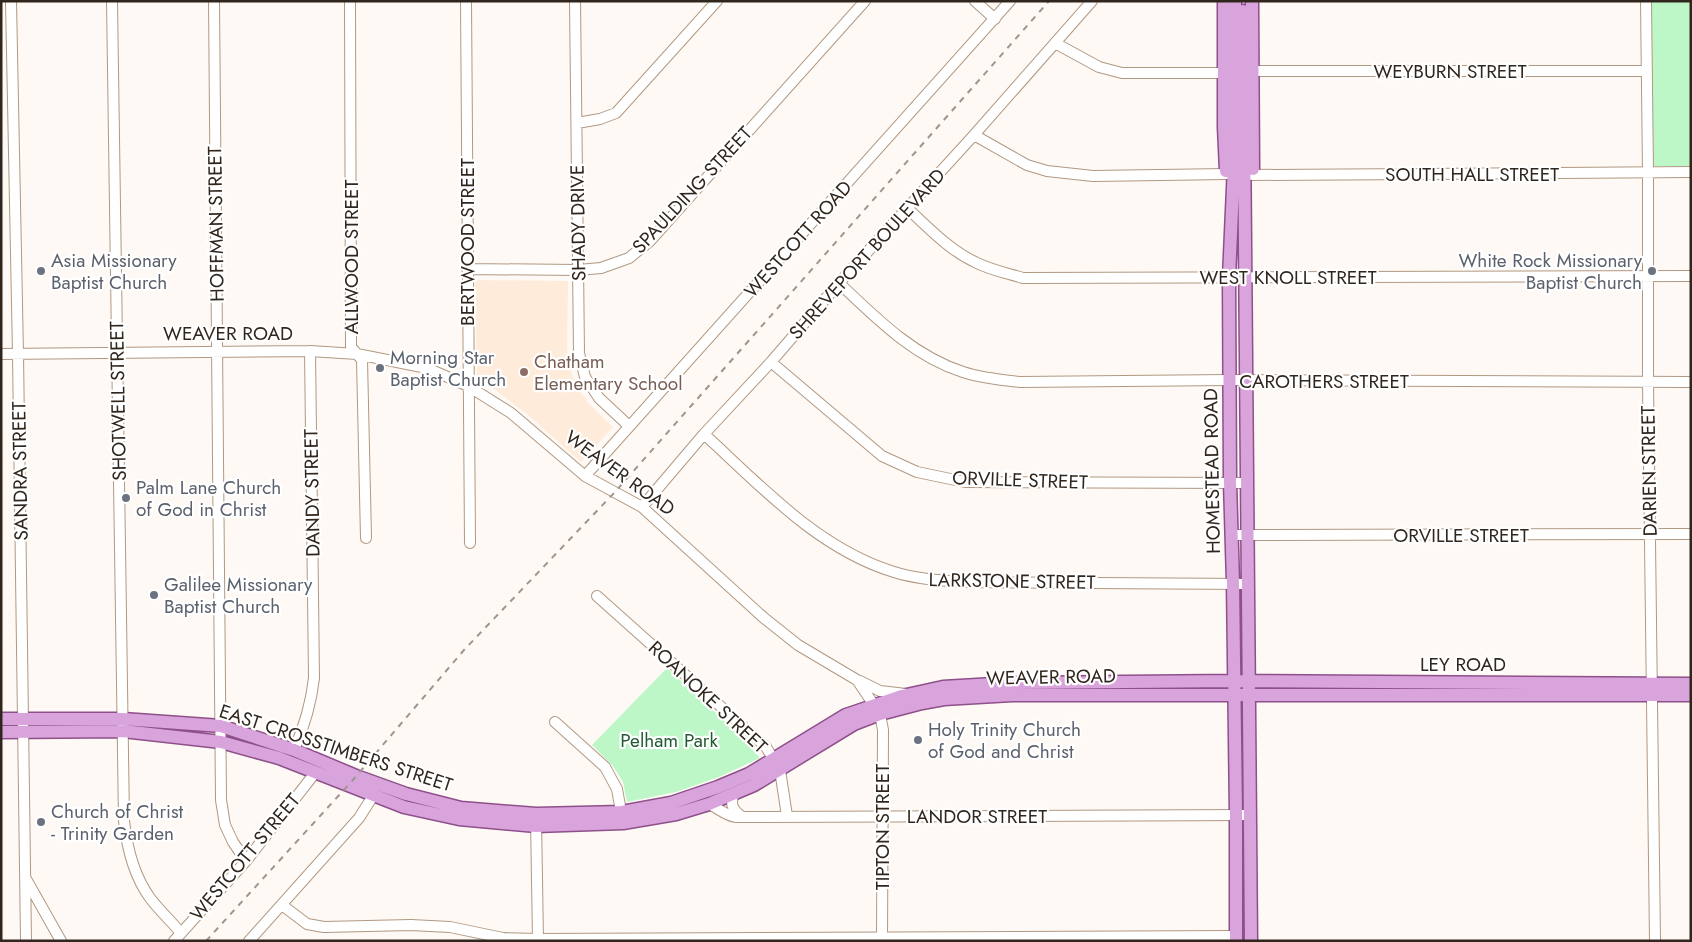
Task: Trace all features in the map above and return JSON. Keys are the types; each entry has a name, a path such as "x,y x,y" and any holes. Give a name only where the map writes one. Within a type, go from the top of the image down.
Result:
{"main road":[{"path":"1224,1 1227,174 1232,226"},
{"name":"HOMESTEAD ROAD","path":"1234,1 1235,143 1229,277 1229,380 1235,695 1236,938"},
{"name":"HOMESTEAD ROAD","path":"1243,1 1248,381 1251,941"},
{"path":"1246,226 1252,175 1252,1"},
{"name":"LEY ROAD","path":"1234,681 1394,689"},
{"name":"WEAVER ROAD","path":"878,710 944,699 1012,695 1042,689 1234,681"},
{"name":"WEAVER ROAD","path":"878,710 910,694 943,687 1011,682 1042,689 1235,695"},
{"name":"LEY ROAD","path":"1652,690 1691,684"},
{"name":"LEY ROAD","path":"1235,695 1394,689 1550,689 1652,690 1691,695"},
{"name":"EAST CROSSTIMBERS STREET","path":"123,725 221,742 279,758 404,808 459,819 536,820 676,814 709,804 754,785 878,710"},
{"name":"EAST CROSSTIMBERS STREET","path":"622,817 718,787 749,774 846,715 878,710"},
{"name":"EAST CROSSTIMBERS STREET","path":"1,719 23,725 221,726 294,750 356,776 406,794 461,808 536,820"},
{"name":"EAST CROSSTIMBERS STREET","path":"1,732 23,725"}],"street":[{"name":"SANDRA STREET","path":"11,1 26,941"},
{"name":"SHOTWELL STREET","path":"112,1 124,821 126,841 135,872 149,898 181,933"},
{"name":"HOFFMAN STREET","path":"214,1 222,800 226,824 233,842 246,861"},
{"name":"ALLWOOD STREET","path":"350,1 351,347 362,360 366,538"},
{"name":"BERTWOOD STREET","path":"466,1 470,543"},
{"name":"SHADY DRIVE","path":"575,1 580,353 585,377 599,398 629,426"},
{"path":"577,123 600,119 616,113 718,1"},
{"name":"SPAULDING STREET","path":"468,270 578,270 601,268 630,258 650,241 865,1"},
{"path":"975,1 995,19"},
{"name":"WESTCOTT ROAD","path":"585,476 1010,1"},
{"name":"SHREVEPORT BOULEVARD","path":"642,507 704,434 771,362 839,283 974,135 1092,1"},
{"name":"DARIEN STREET","path":"1646,1 1648,382 1655,941"},
{"path":"1055,43 1099,66 1122,73 1224,73"},
{"name":"WEYBURN STREET","path":"1253,71 1647,71"},
{"path":"974,135 1027,164 1046,171 1093,176 1227,174"},
{"name":"SOUTH HALL STREET","path":"1252,175 1691,172"},
{"name":"WEST KNOLL STREET","path":"908,208 942,240 973,261 994,270 1023,278 1691,276"},
{"name":"CAROTHERS STREET","path":"839,283 885,326 925,356 963,372 1020,382 1229,380 1691,382"},
{"name":"WEAVER ROAD","path":"1,354 310,351 357,354 427,368 468,386 511,412 585,476 642,507 764,618 791,640 857,680 878,710"},
{"name":"DANDY STREET","path":"294,750 305,726 311,703 314,678 310,351"},
{"name":"ORVILLE STREET","path":"771,362 882,456 917,472 965,482 1248,483"},
{"name":"LARKSTONE STREET","path":"704,434 772,497 821,536 837,547 866,562 894,572 918,578 961,582 1248,584"},
{"name":"ORVILLE STREET","path":"1232,535 1691,534"},
{"name":"ROANOKE STREET","path":"597,596 766,747 780,770 786,816"},
{"path":"857,680 880,691 910,694"},
{"name":"TIPTON STREET","path":"878,710 883,730 882,939"},
{"path":"555,722 605,767 617,789 622,817"},
{"name":"WESTCOTT STREET","path":"174,941 246,861 316,773"},
{"path":"734,793 731,801 732,806 734,811 741,816"},
{"path":"249,941 360,818 373,796"},
{"name":"LANDOR STREET","path":"709,804 729,816 1250,815"},
{"path":"536,820 538,940"},
{"path":"25,877 61,941"},
{"path":"282,906 307,924 324,927 411,925 450,927 503,938 538,940 1236,938"}],"shaded area":[{"name":"Chatham Elementary School","path":"475,280 568,281 567,349 570,368 576,386 589,404 613,427 581,462 528,415 477,376"}],"green space":[{"path":"1652,1 1691,1 1691,166 1652,166"},
{"name":"Pelham Park","path":"667,668 742,737 760,758 719,777 676,792 627,802 623,782 613,766 592,745"}],"railway":[{"path":"206,941 352,781 464,650 615,492 1049,1"}],"place":[{"name":"Asia Missionary Baptist Church","path":"41,271"},
{"name":"White Rock Missionary Baptist Church","path":"1652,271"},
{"name":"Morning Star Baptist Church","path":"380,368"},
{"name":"Chatham Elementary School","path":"524,372"},
{"name":"Palm Lane Church of God in Christ","path":"126,498"},
{"name":"Galilee Missionary Baptist Church","path":"154,595"},
{"name":"Holy Trinity Church of God and Christ","path":"918,740"},
{"name":"Church of Christ - Trinity Garden","path":"41,822"}]}
